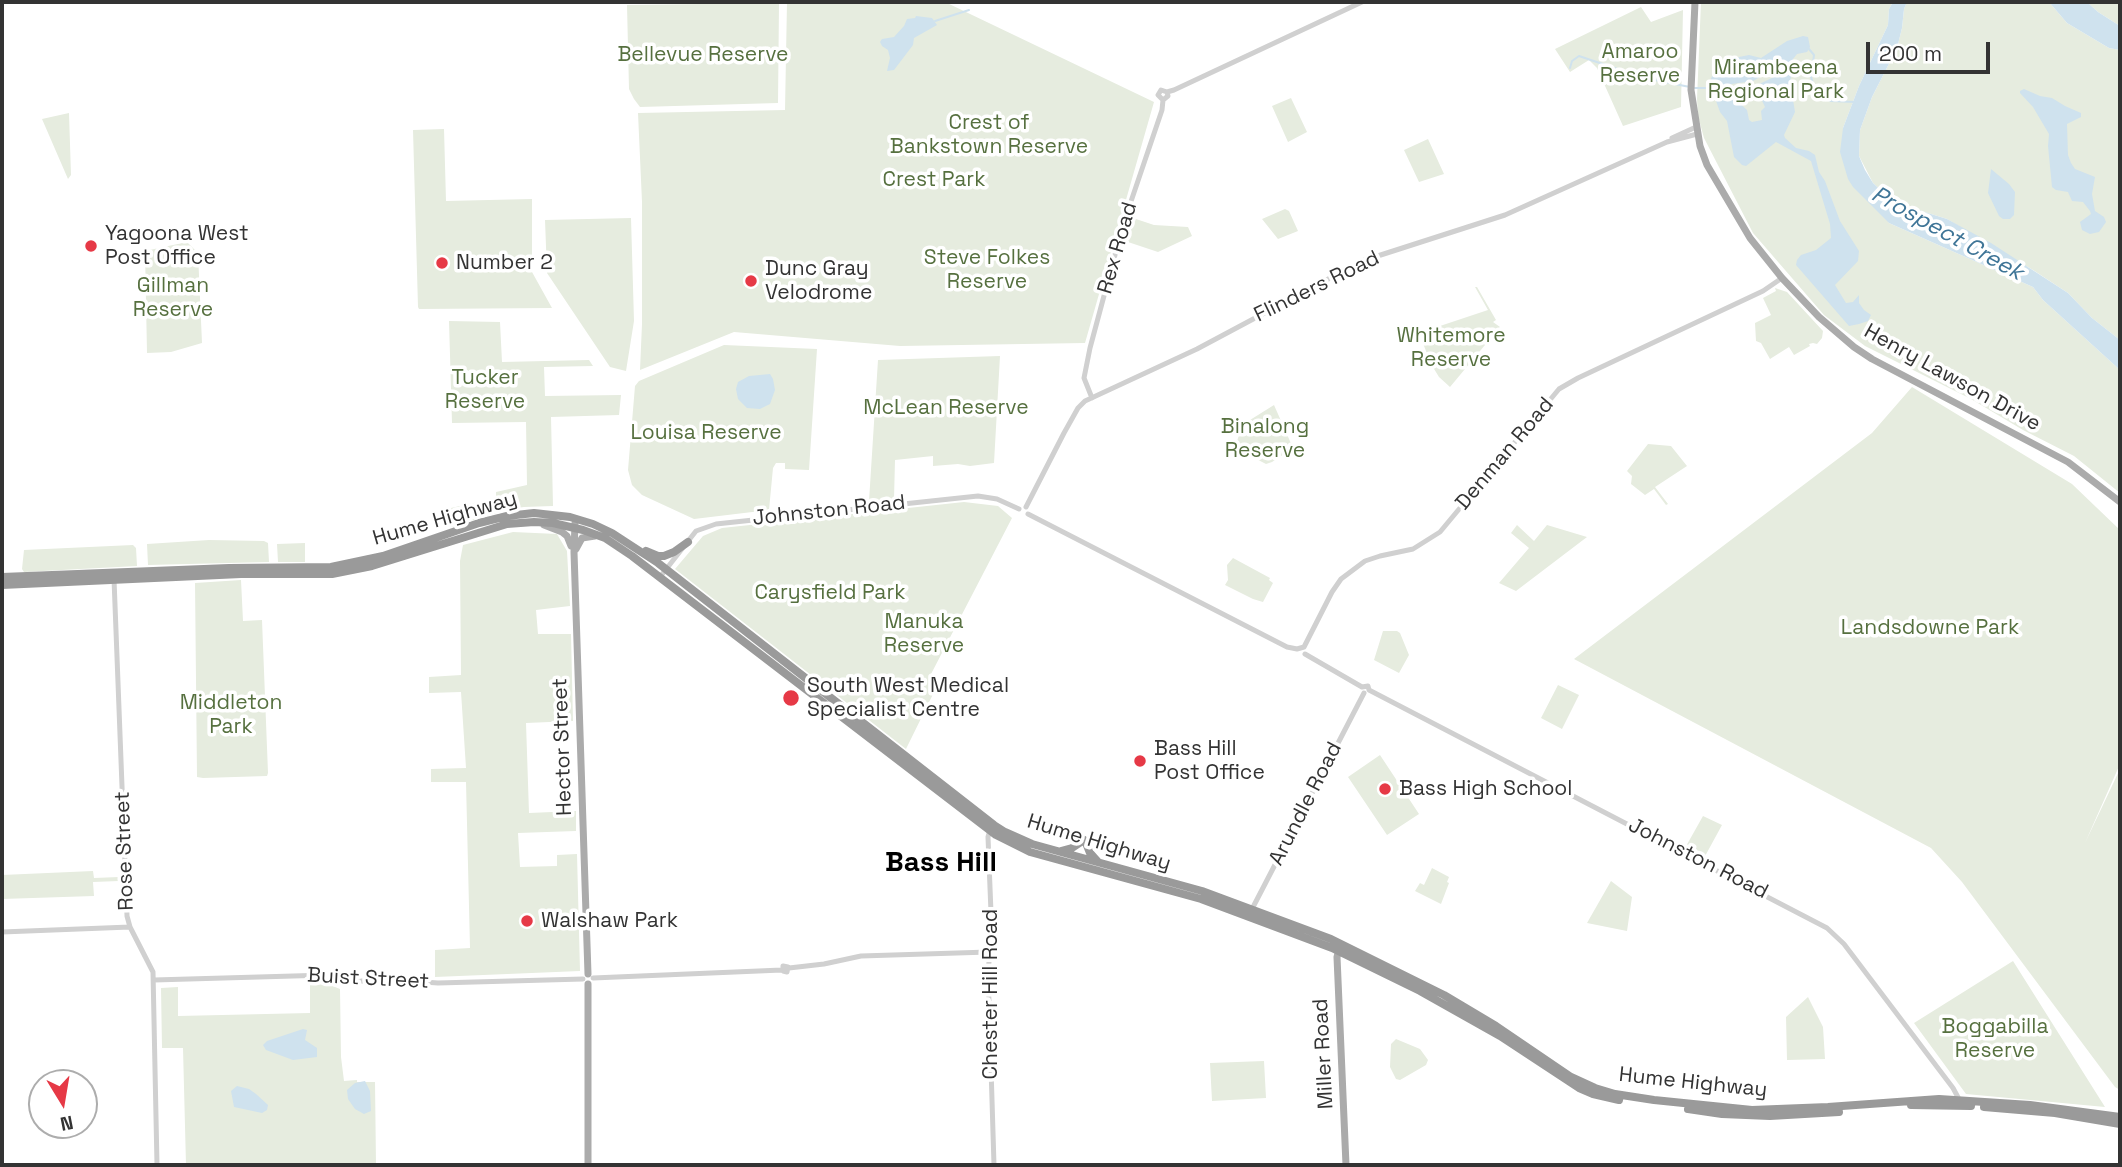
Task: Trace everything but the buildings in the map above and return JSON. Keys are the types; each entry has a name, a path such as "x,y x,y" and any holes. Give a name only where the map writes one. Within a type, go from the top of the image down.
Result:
{"highway":[{"name":"Hume Highway","path":"2,585 229,568 331,567 383,556 479,523 508,516 545,513 575,523 605,538 663,574"},
{"name":"Hume Highway","path":"2,577 342,573 493,527 534,522 593,524 631,544 663,574 992,828 1030,852 1250,913"},
{"path":"631,544 660,556 669,555 688,542"},
{"name":"Hume Highway","path":"992,828 1032,844 1202,891 1250,913 1340,947 1500,1036 1569,1083 1593,1094 1745,1115 1796,1115 1960,1102 2031,1105 2120,1117"},
{"path":"1058,851 1085,841 1098,862"},
{"name":"Hume Highway","path":"1960,1102 2120,1124"}],"main road":[{"name":"Henry Lawson Drive","path":"1695,2 1691,88 1696,131 1707,165 1737,217 1782,278 1819,317 1871,359 2068,461 2120,502"},
{"path":"534,522 565,534 569,539 574,560"},
{"name":"Hector Street","path":"575,523 588,979 588,1165"},
{"path":"574,560 576,548 582,538 605,538"},
{"name":"Miller Road","path":"1340,947 1336,957 1346,1165"}],"street":[{"name":"Rex Road","path":"1092,398 1084,378 1090,348 1123,225 1162,110 1163,100 1159,98 1159,92 1163,89 1167,92 1362,2"},
{"name":"Flinders Road","path":"1022,508 1078,408 1092,398 1197,349 1362,261 1505,215 1696,131"},
{"name":"Denman Road","path":"1302,650 1341,579 1365,561 1413,549 1440,532 1559,389 1763,291 1782,278"},
{"name":"Johnston Road","path":"663,574 696,531 716,524 968,497 993,498 1022,508 1021,515 1028,514 1287,647 1302,650 1365,690 1827,928 1844,944 1953,1088 1960,1102"},
{"name":"Rose Street","path":"114,576 127,909 130,927 151,966 154,980 158,1165"},
{"name":"Arundle Road","path":"1250,913 1365,690"},
{"name":"Chester Hill Road","path":"992,828 988,837 992,939 988,970 994,1165"},
{"path":"2,932 130,927"},
{"name":"Buist Street","path":"154,980 328,975 359,981 438,983 588,979 785,969 861,956 989,952"}],"green space":[{"name":"Crest Park","path":"787,2 945,2 1154,102 1085,343 900,346 734,332 640,370 642,202 638,113 785,110"},
{"name":"Mirambeena Regional Park","path":"1701,2 1893,2 1889,9 1888,25 1859,86 1843,128 1889,223 2033,287 2043,300 2120,370 2120,493 2074,456 1971,399 1865,346 1824,315 1753,233 1704,138 1698,116"},
{"path":"1907,2 2049,2 2067,23 2109,48 2120,50 2120,340 2092,318 2068,293 2033,270 1947,219 1915,209 1887,196 1873,183 1859,156 1860,130 1872,97 1897,48"},
{"path":"2087,2 2120,2 2120,26 2098,12"},
{"name":"Bellevue Reserve","path":"779,4 778,103 640,107 634,99 629,89 627,5"},
{"name":"Amaroo Reserve","path":"1641,7 1651,22 1683,10 1681,107 1623,126 1597,68 1589,60 1570,72 1555,49"},
{"path":"1291,98 1307,132 1288,142 1272,106"},
{"path":"69,113 71,175 68,179 42,119"},
{"path":"444,129 446,201 532,199 532,272 552,308 419,309 413,130"},
{"path":"1428,139 1444,174 1419,182 1404,150"},
{"path":"1285,209 1289,211 1298,231 1278,239 1262,219"},
{"path":"631,218 634,321 626,371 610,367 547,273 545,220"},
{"path":"1133,218 1154,225 1188,227 1192,236 1158,252 1125,241"},
{"name":"Gillman Reserve","path":"187,242 198,253 202,343 171,352 147,353 145,251"},
{"name":"Whitemore Reserve","path":"1475,287 1496,320 1493,322 1500,327 1450,387 1439,377 1431,364 1419,333 1488,310"},
{"path":"1775,288 1787,292 1823,331 1817,344 1809,344 1810,346 1794,355 1789,347 1770,359 1761,343 1756,341 1755,323 1771,315 1763,298 1776,291"},
{"name":"Tucker Reserve","path":"449,321 500,322 502,362 589,360 593,366 544,367 545,396 621,395 619,415 551,417 553,506 509,509 451,527 451,508 496,498 496,492 527,485 526,422 452,423"},
{"name":"Louisa Reserve","path":"724,345 817,349 809,470 785,469 785,463 776,463 773,468 769,510 694,519 642,495 632,485 628,470 635,386 639,381"},
{"name":"McLean Reserve","path":"1000,356 994,463 933,466 933,456 895,460 894,499 869,501 878,360"},
{"name":"Landsdowne Park","path":"1912,387 2072,484 2120,530 2120,764 2085,843 2120,769 2120,1090 2115,1087 1962,882 1931,848 1574,659 1872,433"},
{"name":"Binalong Reserve","path":"1274,405 1293,448 1266,464 1235,448 1242,425"},
{"path":"1648,444 1671,446 1687,466 1655,487 1668,504 1666,505 1654,489 1645,495 1631,484 1632,476 1627,471"},
{"name":"Carysfield Park","path":"964,502 998,506 1012,518 930,676 938,684 906,749 675,569 703,536 722,528"},
{"path":"1517,525 1534,541 1547,525 1587,537 1516,591 1499,583 1529,548 1511,533"},
{"path":"513,532 557,534 567,551 570,606 536,610 538,634 571,634 573,721 526,723 529,813 576,811 576,831 518,833 520,867 557,866 557,855 577,854 580,971 435,977 435,950 470,948 466,782 431,782 431,769 466,768 461,692 429,693 429,677 461,675 460,561 463,545"},
{"path":"209,540 264,541 268,543 269,562 148,565 147,544"},
{"path":"305,543 305,562 278,562 277,544"},
{"path":"133,545 136,548 137,566 24,572 22,569 24,550"},
{"path":"1233,558 1270,578 1273,583 1263,602 1225,585 1228,580 1227,565"},
{"name":"Middleton Park","path":"241,580 243,621 262,620 268,773 267,776 197,777 195,583"},
{"path":"1383,631 1400,633 1409,655 1399,673 1374,660"},
{"path":"1558,685 1579,695 1562,729 1541,718"},
{"path":"1380,755 1419,814 1387,835 1348,777"},
{"path":"1703,816 1722,825 1704,858 1685,848"},
{"path":"1432,868 1449,877 1441,904 1415,891 1420,883 1424,885"},
{"path":"93,871 94,878 119,877 119,881 93,882 94,896 2,899 2,875"},
{"path":"1611,881 1632,897 1627,931 1587,923"},
{"name":"Boggabilla Reserve","path":"2013,961 2105,1107 1966,1094 1914,1023"},
{"path":"310,984 330,985 340,989 344,1081 375,1082 376,1165 186,1165 183,1048 162,1048 161,988 178,987 178,1016 310,1013"},
{"path":"1808,997 1823,1027 1825,1059 1787,1060 1786,1017"},
{"path":"1396,1039 1420,1049 1428,1060 1426,1065 1400,1080 1396,1079 1390,1067 1391,1044"},
{"path":"1264,1061 1266,1098 1212,1101 1210,1063"}],"water":[{"name":"Prospect Creek","path":"1893,2 1907,2 1897,48 1872,97 1860,130 1859,156 1873,183 1887,196 1915,209 1947,219 1991,243 2068,293 2092,318 2120,340 2120,370 2043,300 2033,287 1889,223 1848,179 1840,152 1843,128 1859,86 1888,25 1889,9"},
{"path":"2049,2 2087,2 2120,26 2120,50 2109,48 2067,23"},
{"path":"916,16 932,18 937,25 914,38 913,45 894,70 887,71 890,58 888,50 880,42 882,39 894,37 907,19"},
{"path":"1808,37 1810,47 1807,52 1797,54 1793,59 1790,81 1795,112 1784,135 1796,148 1815,155 1819,172 1840,221 1859,251 1858,261 1835,285 1846,303 1853,302 1859,295 1859,303 1871,315 1868,321 1859,324 1849,326 1796,265 1801,255 1816,250 1831,238 1830,224 1811,161 1776,142 1746,166 1742,165 1734,157 1727,121 1720,112 1712,90 1707,88 1716,67 1729,59 1749,55 1761,58 1787,41","holes":["1767,73 1774,77 1755,86 1765,107 1761,111 1762,120 1752,122 1747,110 1725,95 1732,84 1753,81"]},
{"path":"2024,89 2052,98 2081,113 2081,117 2067,124 2068,155 2075,169 2095,177 2092,194 2095,211 2104,217 2106,222 2099,232 2090,234 2082,230 2080,222 2091,214 2083,202 2072,201 2068,192 2052,187 2049,134 2033,107 2020,93"},
{"path":"1991,169 2015,192 2014,215 2010,219 1999,216 1988,193"},
{"path":"770,374 775,390 770,404 760,409 747,408 738,399 738,382 749,376"},
{"path":"307,1030 305,1040 317,1048 317,1057 293,1060 266,1050 263,1045 267,1041"},
{"path":"365,1081 370,1091 371,1111 364,1114 355,1109 348,1099 347,1090 355,1083"},
{"path":"237,1086 256,1094 268,1105 267,1110 262,1113 234,1107 231,1091"}],"waterway":[{"path":"935,21 969,10"},
{"path":"1809,49 1814,55 1811,77 1816,93 1831,101 1855,102"},
{"path":"1570,68 1572,61 1579,56 1644,78 1690,87"},
{"path":"1695,88 1707,88"}],"place":[{"name":"Yagoona West Post Office","path":"91,246"},
{"name":"Number 2","path":"442,263"},
{"name":"Dunc Gray Velodrome","path":"751,281"},
{"name":"South West Medical Specialist Centre","path":"791,698"},
{"name":"Bass Hill Post Office","path":"1140,761"},
{"name":"Bass High School","path":"1385,789"},
{"name":"Walshaw Park","path":"527,921"}],"district":[{"name":"Bass Hill","path":"941,863"}],"park label":[{"name":"Crest of Bankstown Reserve","path":"989,135"},
{"name":"Steve Folkes Reserve","path":"987,270"},
{"name":"Manuka Reserve","path":"924,634"}]}
